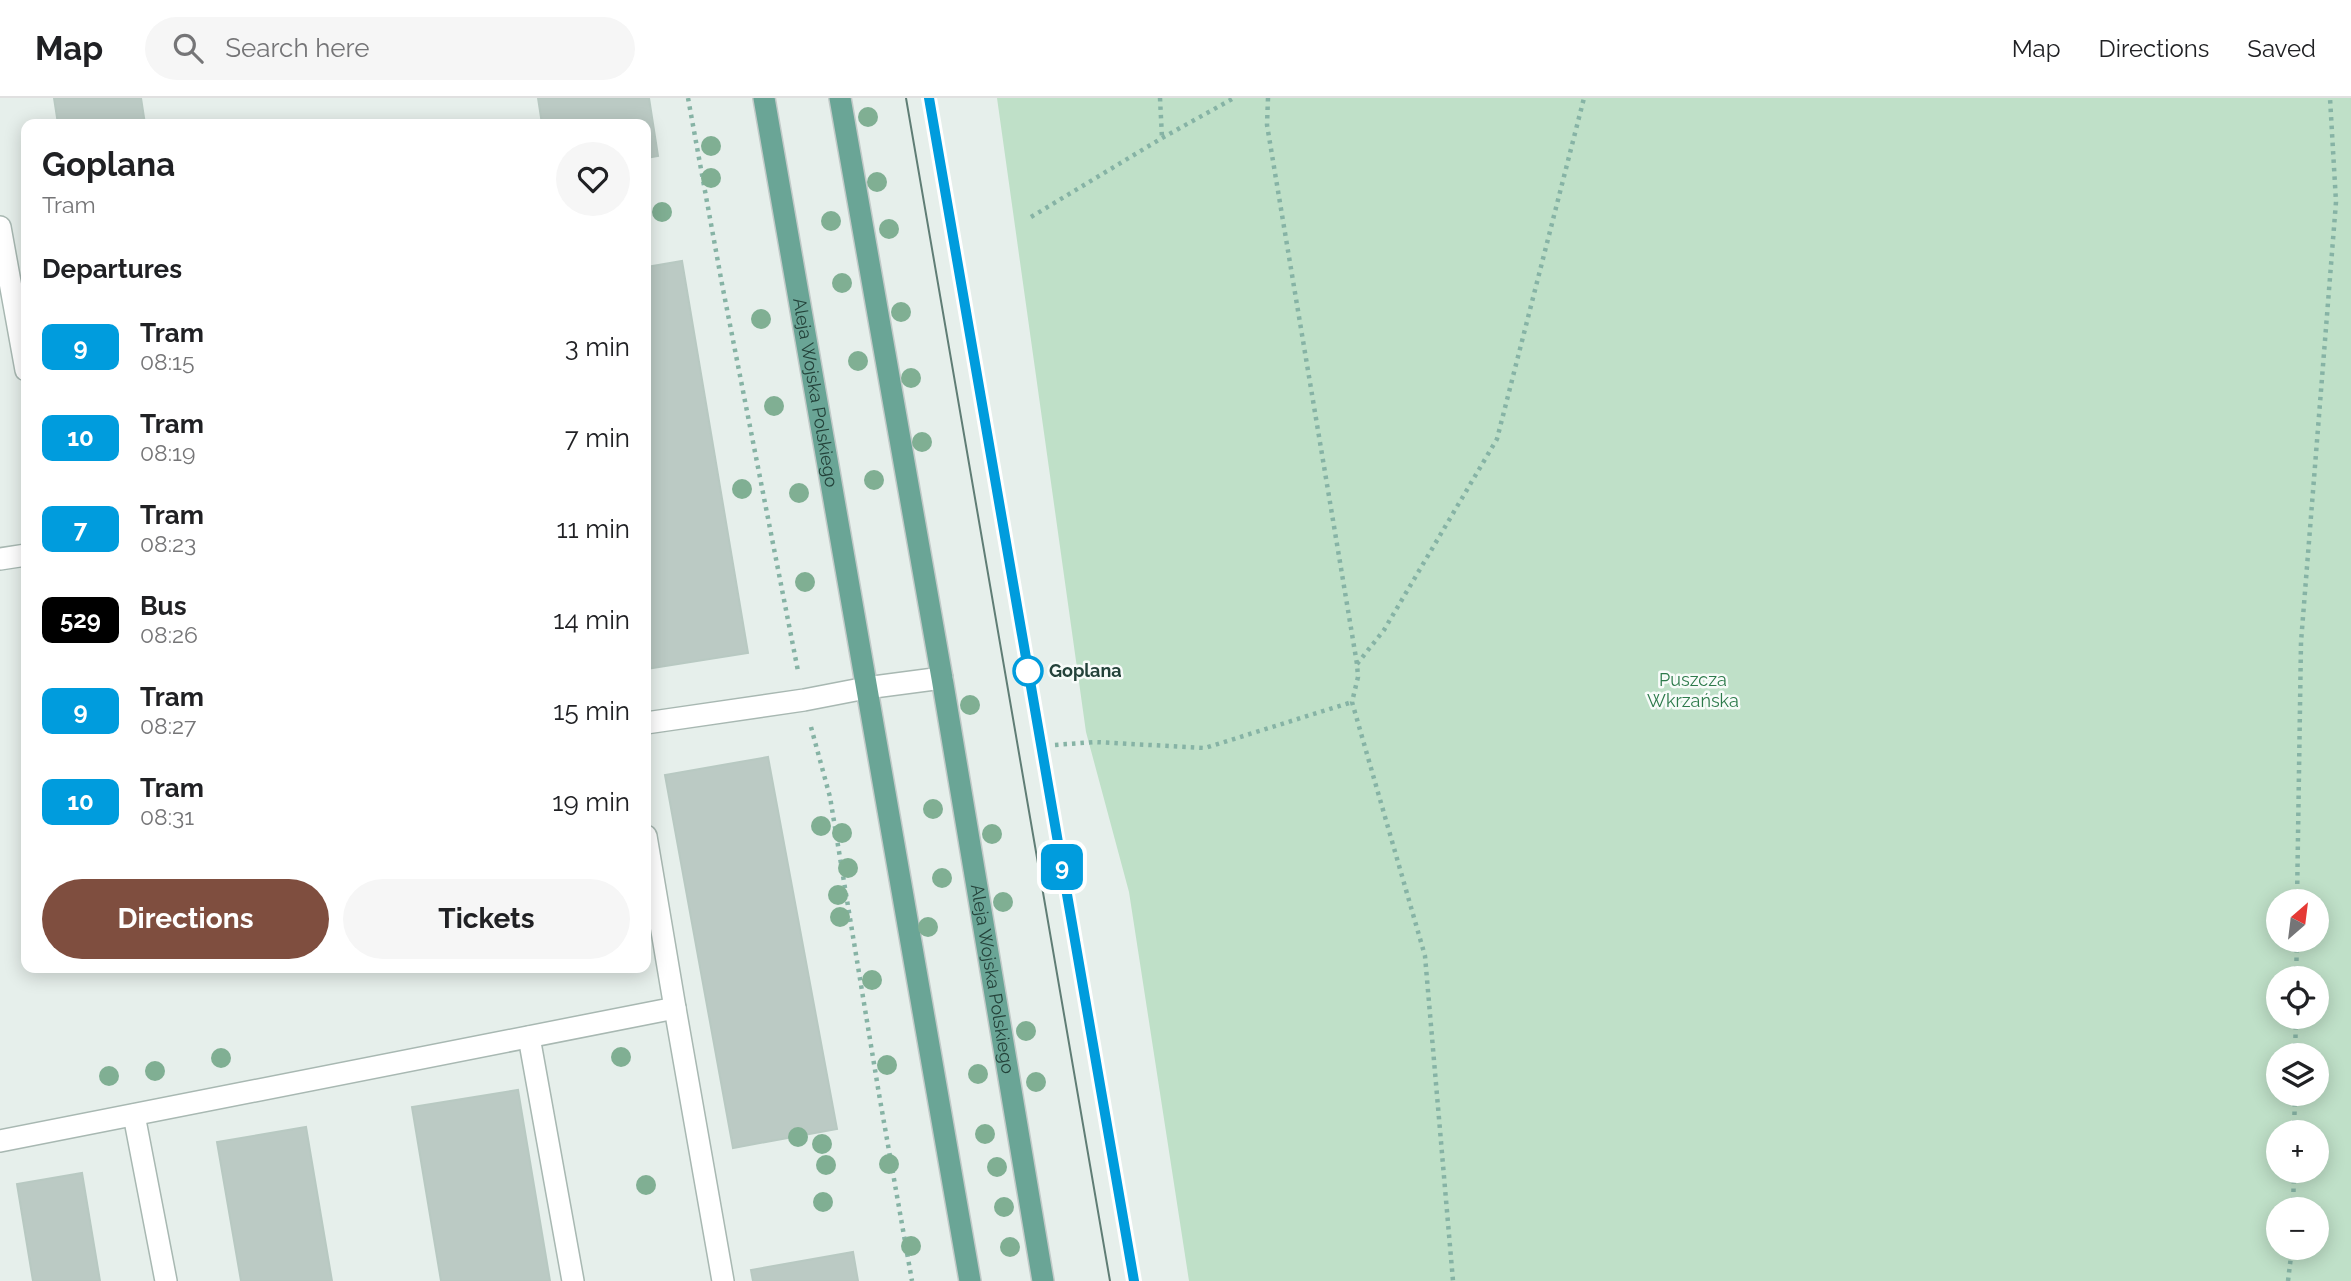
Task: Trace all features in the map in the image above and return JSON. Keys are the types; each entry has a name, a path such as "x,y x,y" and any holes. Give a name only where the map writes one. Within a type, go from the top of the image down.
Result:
{"main road":[{"name":"Aleja Wojska Polskiego","path":"764,98 970,1281"},
{"name":"Aleja Wojska Polskiego","path":"840,98 942,678 1043,1281"}],"street":[{"path":"0,227 21,342"},
{"path":"0,559 21,556"},
{"path":"651,722 942,678"},
{"path":"651,866 723,1281"},
{"path":"0,1141 675,1008"},
{"path":"529,1037 573,1281"},
{"path":"134,1115 166,1281"}],"path":[{"path":"1160,98 1162,138"},
{"path":"1031,217 1234,98"},
{"path":"1268,98 1267,125 1357,664 1358,677 1352,702 1425,956 1453,1281"},
{"path":"1357,664 1384,630 1497,439 1584,98"},
{"path":"2297,889 2301,642 2336,202 2330,98"},
{"path":"1055,745 1095,742 1205,748 1352,702"},
{"path":"2288,1281 2291,1260"}],"green space":[{"name":"Puszcza Wkrzańska","path":"997,98 2351,98 2351,1281 1189,1281 1129,892 1086,732"}],"building":[{"path":"54,98 141,98 144,119 57,119"},
{"path":"538,98 649,98 658,156 651,157 651,119 541,119"},
{"path":"682,261 748,653 651,668 651,266"},
{"path":"768,757 837,1129 733,1148 665,775"},
{"path":"518,1090 550,1281 441,1281 412,1107"},
{"path":"306,1127 332,1281 241,1281 217,1142"},
{"path":"82,1173 100,1281 33,1281 17,1184"},
{"path":"853,1252 858,1281 753,1281 751,1270"}],"tram line":[{"path":"906,98 1110,1281"},
{"path":"929,98 1134,1281"},
{"name":"9","path":"929,98 1134,1281"}],"place":[{"name":"Goplana","path":"1028,671"}]}
